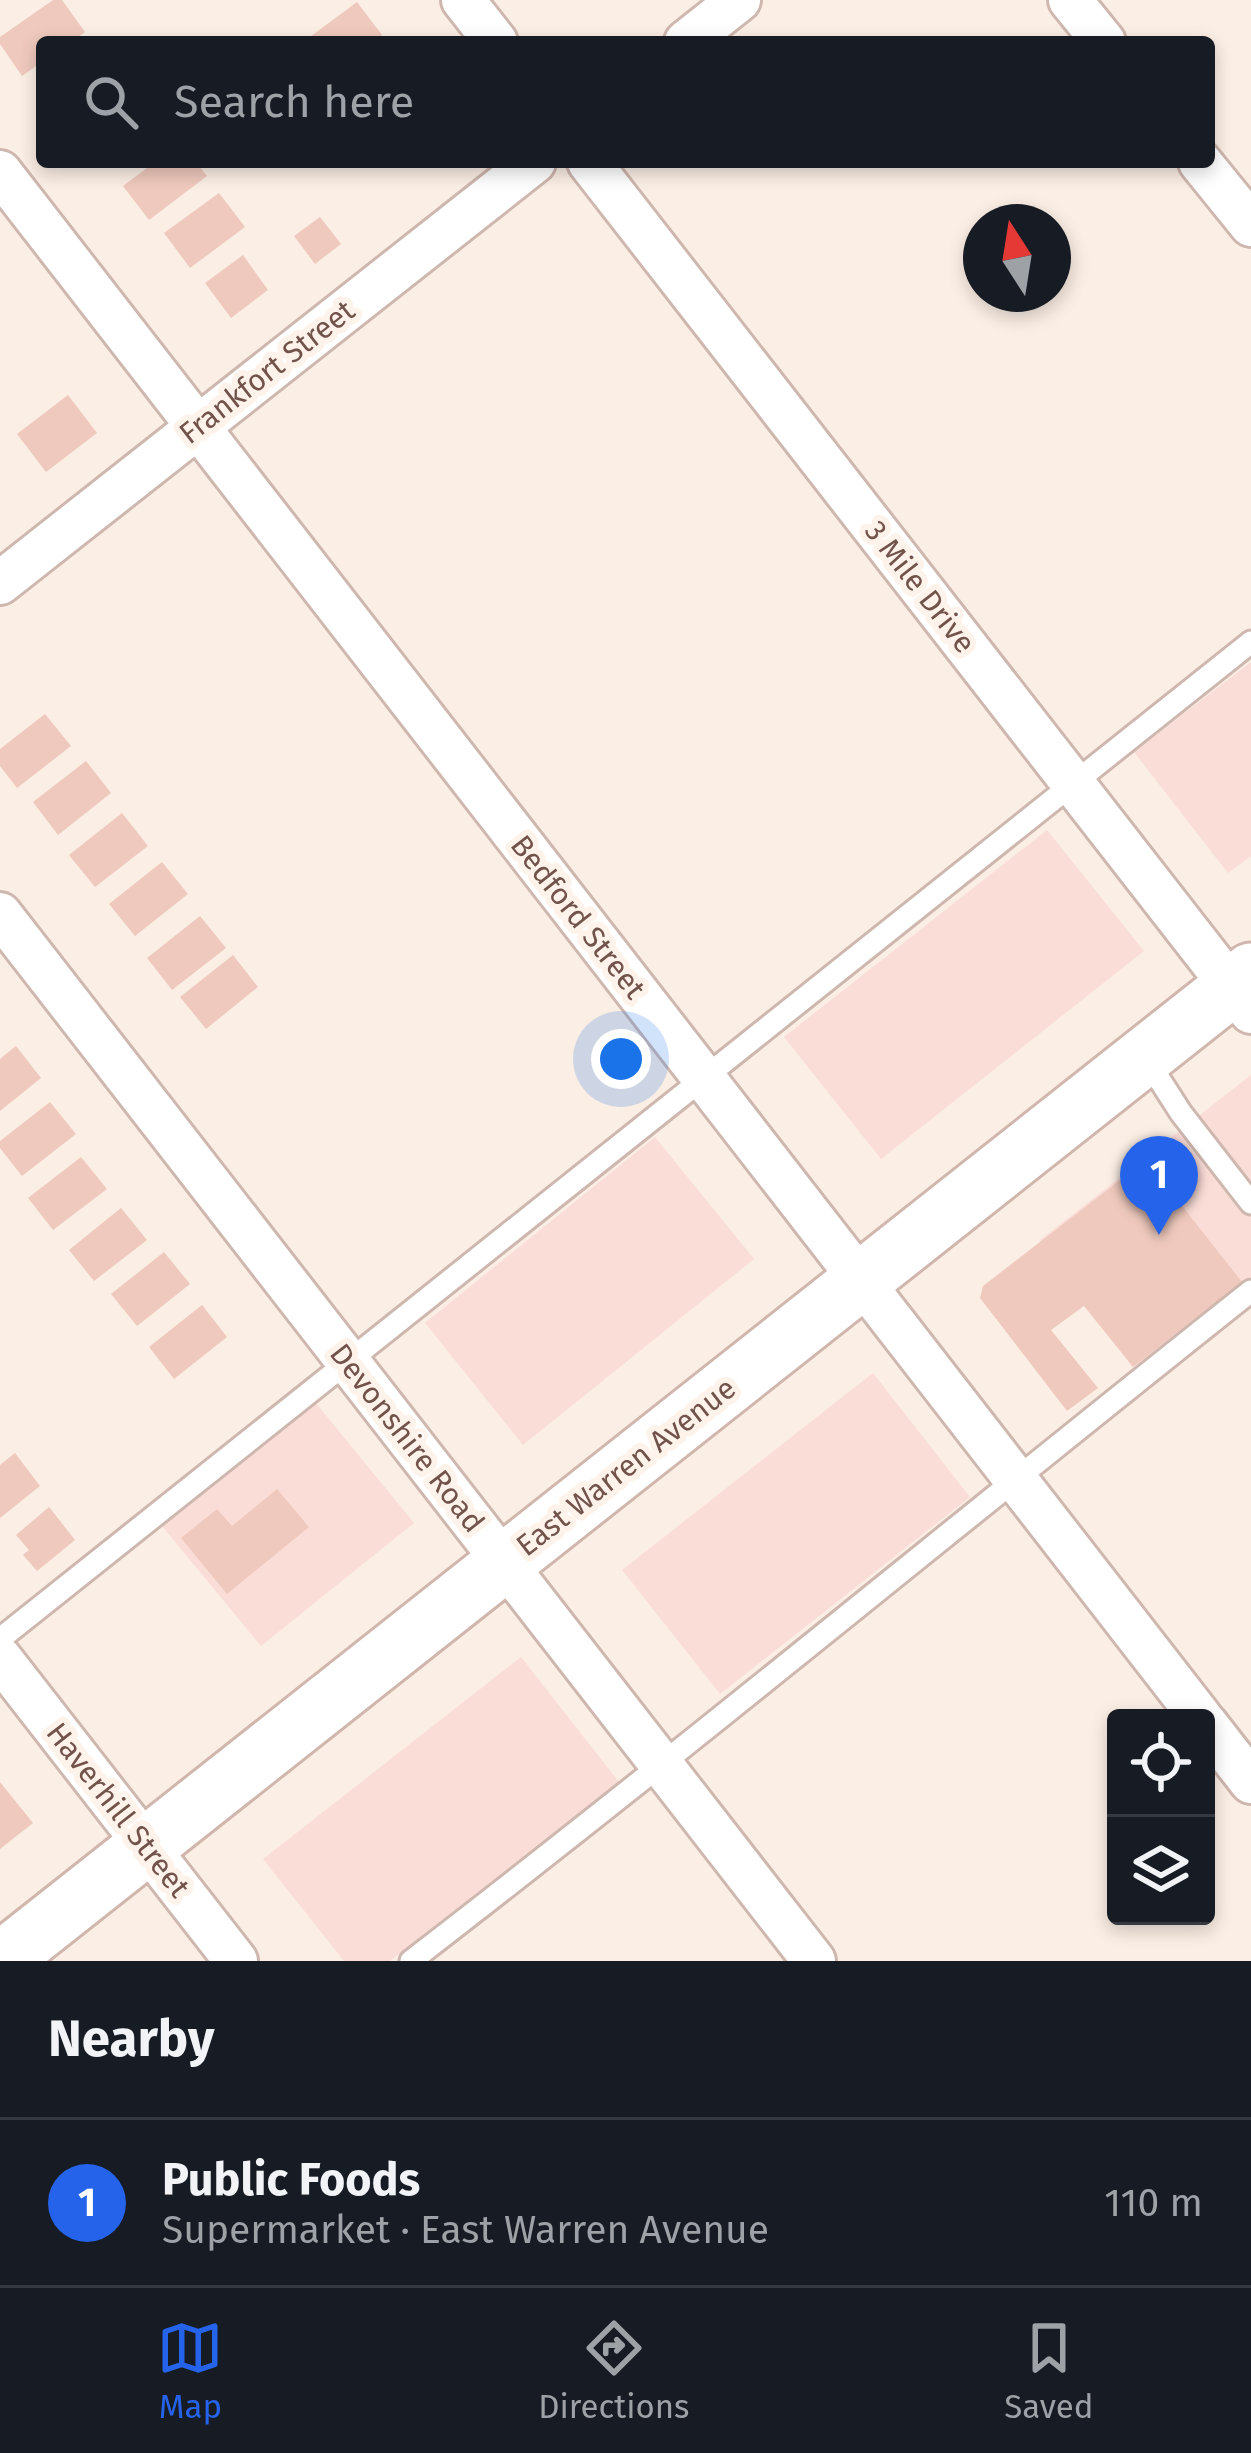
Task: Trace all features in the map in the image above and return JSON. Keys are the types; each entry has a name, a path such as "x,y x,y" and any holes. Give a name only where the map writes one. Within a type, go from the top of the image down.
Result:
{"main road":[{"name":"East Warren Avenue","path":"1,1961 1144,1057 1245,991"}],"street":[{"path":"463,0 491,36"},
{"path":"694,36 739,0"},
{"path":"1070,0 1099,36"},
{"name":"Frankfort Street","path":"0,583 526,168"},
{"name":"3 Mile Drive","path":"594,168 1073,784 1245,991"},
{"path":"1205,168 1251,225"},
{"name":"Bedford Street","path":"0,172 1194,1709"},
{"name":"Devonshire Road","path":"0,914 814,1961"},
{"name":"Haverhill Street","path":"0,1658 236,1961"},
{"name":"Bedford Street","path":"1215,1736 1251,1782"}],"lane":[{"path":"0,1640 1251,642"},
{"path":"1144,1057 1251,1203"},
{"path":"411,1961 663,1767 1251,1291"}],"shaded area":[{"path":"1251,662 1251,856 1228,873 1134,752"},
{"path":"1047,830 1144,951 881,1159 784,1037"},
{"path":"1251,1075 1251,1282 1141,1368 1040,1240"},
{"path":"655,1137 754,1259 523,1445 425,1323"},
{"path":"873,1373 970,1497 720,1694 622,1570"},
{"path":"315,1402 414,1523 261,1646 162,1526"},
{"path":"521,1657 619,1782 390,1961 344,1961 263,1859"}],"building":[{"path":"53,0 62,0 85,32 36,36 36,66 22,76 0,37"},
{"path":"357,2 382,35 381,36 311,36"},
{"path":"147,168 201,168 207,176 149,220 123,186"},
{"path":"219,193 245,227 190,268 164,233"},
{"path":"320,217 341,244 315,264 294,236"},
{"path":"243,255 268,290 231,318 205,283"},
{"path":"68,395 97,433 46,472 17,434"},
{"path":"45,714 71,746 17,788 0,766 0,749"},
{"path":"86,761 111,793 58,835 33,802"},
{"path":"122,813 148,846 95,887 69,855"},
{"path":"162,862 188,894 135,936 109,904"},
{"path":"200,916 226,948 172,990 147,958"},
{"path":"233,955 258,987 206,1029 180,997"},
{"path":"16,1046 41,1078 0,1111 0,1059"},
{"path":"50,1102 76,1134 22,1176 0,1148 0,1141"},
{"path":"81,1157 107,1189 53,1230 28,1198"},
{"path":"1146,1160 1242,1282 1133,1367 1084,1306 1051,1330 1098,1388 1067,1411 980,1298 983,1286"},
{"path":"121,1208 147,1240 94,1281 69,1250"},
{"path":"164,1252 190,1284 137,1326 111,1294"},
{"path":"202,1305 227,1337 174,1379 149,1347"},
{"path":"15,1453 40,1486 0,1518 0,1465"},
{"path":"277,1489 309,1527 227,1594 181,1538 217,1509 232,1526"},
{"path":"49,1507 75,1540 37,1571 23,1555 29,1550 16,1535"},
{"path":"0,1782 33,1823 0,1849"}],"place":[{"name":"Public Foods","path":"1159,1235"}]}
